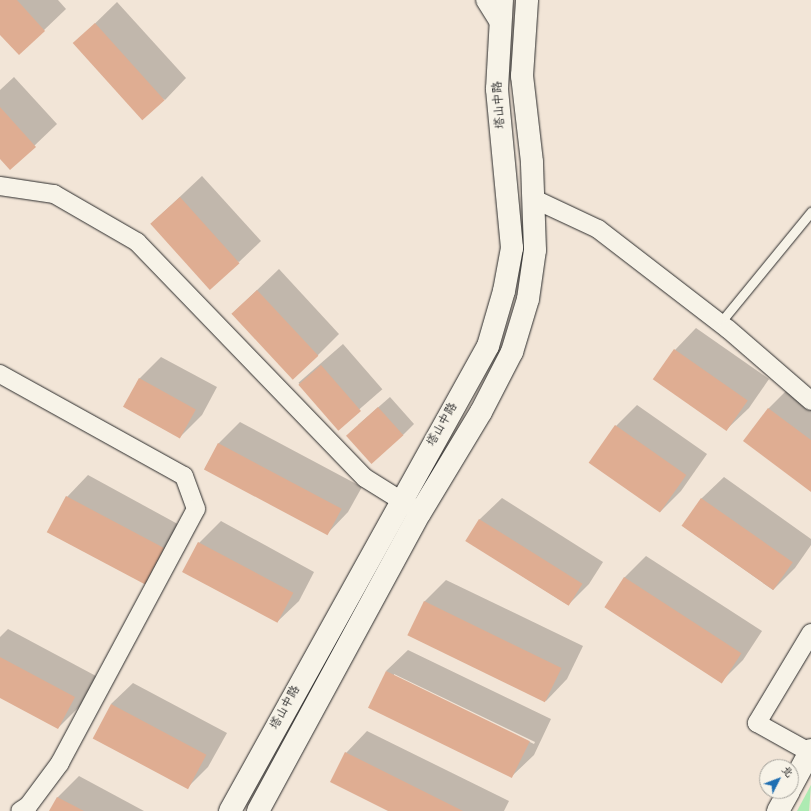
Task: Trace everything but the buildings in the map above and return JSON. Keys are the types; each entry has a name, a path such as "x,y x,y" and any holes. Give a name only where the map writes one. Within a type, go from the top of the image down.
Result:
{"main road":[{"name":"塔山中路","path":"230,811 400,499 488,346 504,291 512,248 497,89 502,0"},
{"name":"塔山中路","path":"258,811 420,513 481,412 512,352 528,299 534,257 534,199 522,76 527,0"},
{"path":"799,772 811,752"},
{"path":"778,811 785,799"}],"street":[{"path":"485,0 500,24"},
{"path":"0,186 54,194 137,242 365,478 420,513"},
{"path":"534,199 598,230 720,323 811,401"},
{"path":"0,374 184,476 196,509 60,763 28,806 20,811"},
{"path":"811,633 757,723 811,752"}],"lane":[{"path":"720,323 811,212"}],"green space":[{"path":"811,785 809,811 797,811"}]}
